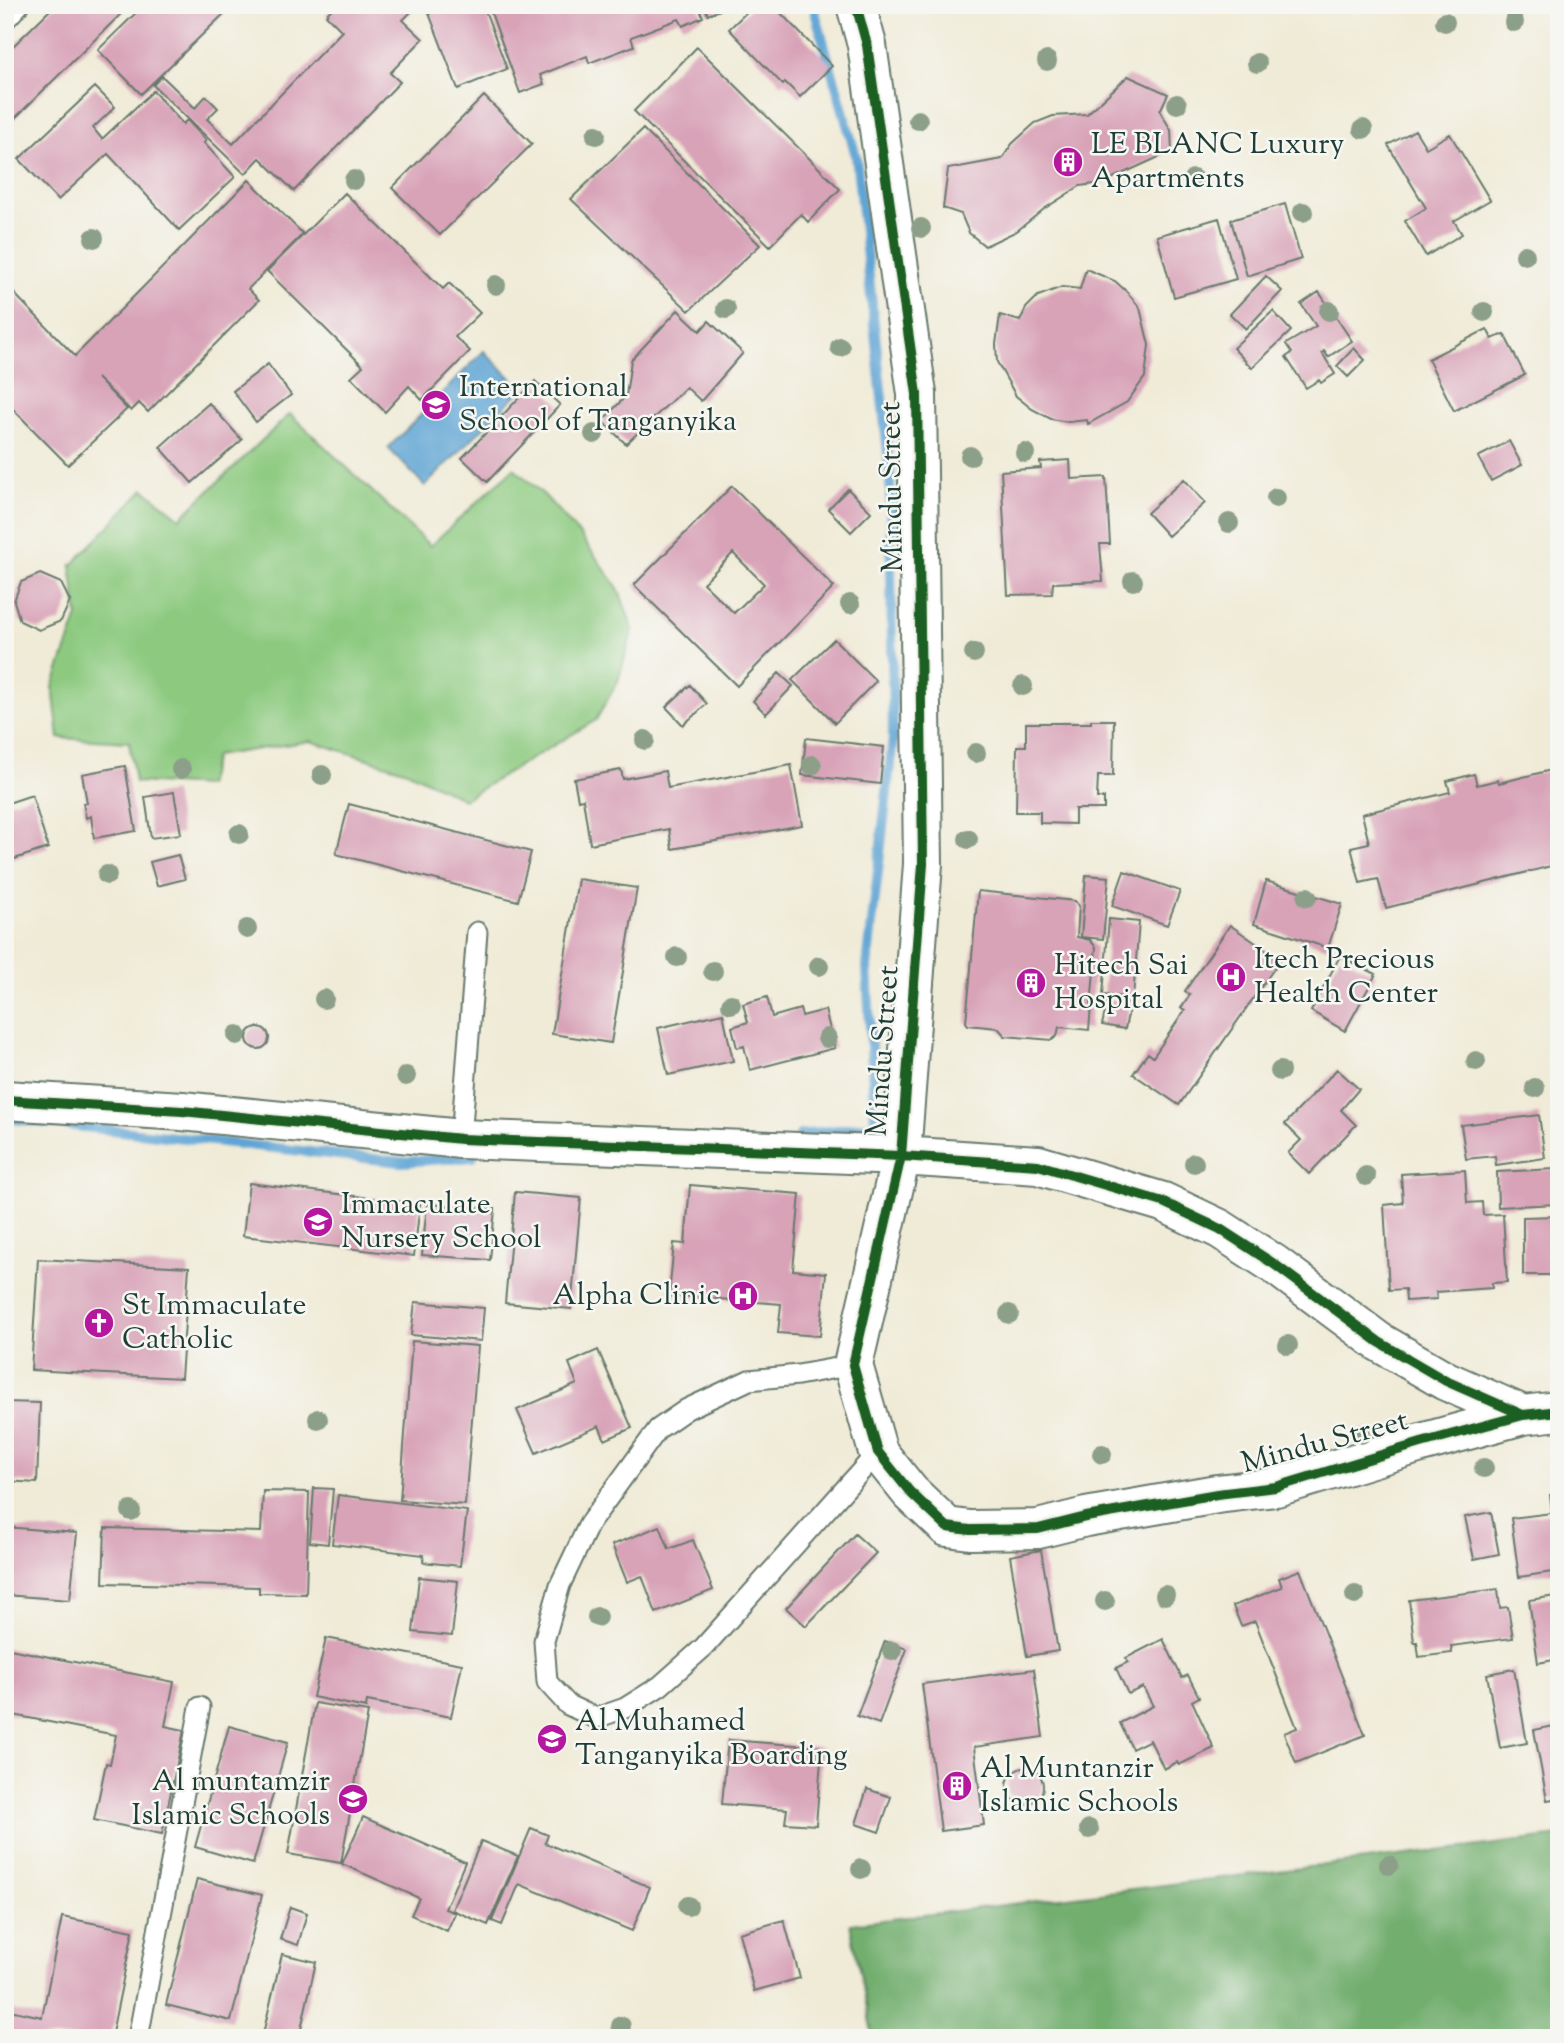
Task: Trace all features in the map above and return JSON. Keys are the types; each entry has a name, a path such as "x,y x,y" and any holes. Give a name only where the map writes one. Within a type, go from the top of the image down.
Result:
{"street":[{"name":"Mindu Street","path":"856,5 867,45 918,394 923,864 901,1156 853,1365 878,1452 910,1492 947,1527 970,1530 1038,1529 1098,1515 1276,1487 1421,1443 1541,1413"},
{"path":"5,1100 183,1111 461,1139 901,1156 1038,1165 1163,1202 1220,1229 1275,1264 1379,1342 1446,1381 1541,1413"}],"lane":[{"path":"5,20 19,5"},
{"path":"461,1139 477,932"},
{"path":"853,1365 749,1380 687,1409 658,1429 589,1524 559,1585 544,1641 547,1682 568,1704 596,1718 625,1708 660,1686 704,1647 878,1452"},
{"path":"138,2038 200,1707"}],"green space":[{"path":"290,414 430,546 514,468 545,496 580,535 618,588 633,629 618,681 596,720 464,799 407,771 310,741 215,756 207,786 135,782 129,742 59,738 53,687 78,616 71,566 144,489 180,518"},
{"path":"1559,1836 1559,2038 873,2038 850,1924"}],"water":[{"path":"484,351 522,389 425,486 388,448"}],"building":[{"path":"55,5 124,5 127,8 5,128 5,54"},
{"path":"144,5 233,5 141,94 98,50"},
{"path":"335,5 418,5 403,20 423,39 390,73 400,82 294,191 260,158 245,174 153,85 162,76 195,108 206,96 218,108 207,119 233,144 342,31 326,15"},
{"path":"435,5 483,5 507,69 458,89 427,8"},
{"path":"698,5 703,17 683,26 679,19 631,37 634,46 589,63 587,56 540,75 544,84 520,93 489,7"},
{"path":"704,5 732,5 708,15"},
{"path":"754,5 773,5 832,66 800,97 785,82 783,85 729,29"},
{"path":"697,47 840,189 808,222 801,214 770,246 634,111"},
{"name":"LE BLANC Luxury Apartments","path":"1128,76 1168,94 1160,111 1171,130 1172,151 1102,183 1080,186 1044,209 1017,231 985,246 969,233 961,214 943,208 948,169 1002,159 1012,144 1035,123 1053,116 1087,114"},
{"path":"95,87 115,107 93,128 102,139 153,91 183,124 187,120 235,177 179,230 108,154 58,200 19,159"},
{"path":"484,96 532,144 440,235 392,188"},
{"path":"643,129 760,245 689,311 571,199"},
{"path":"1415,130 1426,148 1450,134 1490,200 1454,221 1462,234 1426,256 1405,221 1426,208 1388,145"},
{"path":"249,180 303,234 248,289 259,300 148,412 139,403 131,411 97,378 127,409 68,465 5,401 5,284 75,356"},
{"path":"345,193 443,289 449,283 480,313 455,337 470,351 422,400 409,386 385,412 351,377 363,366 267,271"},
{"path":"1285,204 1301,259 1247,276 1231,220"},
{"path":"1219,218 1236,279 1174,297 1157,236"},
{"path":"1086,269 1115,281 1127,292 1140,308 1149,345 1145,377 1127,402 1088,424 1087,420 1068,422 1051,419 1016,396 997,362 996,344 1000,315 1020,321 1026,308 1038,296 1062,287 1080,289"},
{"path":"1266,276 1282,291 1246,329 1230,314"},
{"path":"1319,292 1352,341 1328,357 1324,351 1322,353 1335,374 1306,388 1286,357 1292,353 1286,344 1316,326 1301,304"},
{"path":"678,310 700,331 709,321 743,353 701,401 686,387 626,444 602,421 626,396 631,360"},
{"path":"1273,311 1291,331 1252,368 1233,348"},
{"path":"1487,329 1492,339 1504,334 1525,375 1454,411 1428,359"},
{"path":"1354,348 1365,360 1348,377 1337,366"},
{"path":"268,364 291,395 256,422 233,391"},
{"path":"535,381 560,405 487,482 462,458"},
{"path":"209,403 242,440 192,483 160,447"},
{"path":"1509,441 1522,465 1491,481 1478,457"},
{"path":"1070,460 1071,479 1106,477 1110,544 1100,544 1103,581 1053,583 1052,594 1008,595 1001,471 1041,468 1040,462"},
{"path":"1184,479 1205,503 1168,536 1147,513"},
{"path":"732,486 834,587 737,686 634,585","holes":["733,553 764,584 734,613 703,583"]},
{"path":"848,489 871,512 851,532 828,509"},
{"path":"40,574 61,583 70,601 61,621 39,630 20,621 14,601 21,582"},
{"path":"834,639 876,681 835,723 792,680"},
{"path":"779,673 793,686 766,714 753,701"},
{"path":"690,685 707,704 683,725 666,707"},
{"path":"1091,720 1114,720 1113,776 1098,776 1097,798 1104,798 1104,809 1075,809 1075,824 1040,823 1040,812 1016,812 1017,746 1026,746 1026,723 1091,723"},
{"path":"806,738 884,747 880,784 802,775"},
{"path":"791,765 802,825 672,849 669,829 590,844 583,799 578,800 574,779 621,770 623,779 665,771 668,788"},
{"path":"125,766 136,831 94,838 91,816 86,818 83,803 87,803 82,774"},
{"path":"1559,768 1559,864 1386,908 1378,879 1360,883 1351,847 1369,843 1362,814 1450,792 1447,781 1474,774 1477,785 1498,780 1499,783"},
{"path":"174,792 181,834 151,838 145,797"},
{"path":"32,795 48,848 5,862 5,804"},
{"path":"349,804 531,852 518,901 336,854"},
{"path":"178,855 185,879 157,886 150,862"},
{"path":"1124,871 1180,891 1167,925 1112,906"},
{"path":"1086,875 1109,877 1103,939 1081,937"},
{"path":"578,879 637,888 611,1043 552,1034"},
{"path":"1266,881 1342,904 1328,948 1254,924"},
{"name":"Hitech Sai Hospital","path":"978,891 1075,901 1079,906 1077,937 1090,940 1096,947 1089,1030 1059,1027 1057,1036 1052,1040 1005,1036 998,1028 968,1025 966,1022"},
{"path":"1109,919 1139,922 1133,998 1103,995"},
{"path":"1230,925 1280,960 1179,1105 1133,1074 1148,1053 1153,1057 1185,1010 1181,1008 1190,995 1185,991"},
{"path":"1340,956 1376,974 1345,1031 1311,1011"},
{"path":"767,997 772,1017 800,1009 802,1016 825,1010 835,1048 750,1070 744,1046 737,1048 732,1027 748,1022 743,1004"},
{"path":"1108,999 1130,1004 1125,1029 1102,1025"},
{"path":"723,1013 733,1061 668,1075 658,1028"},
{"path":"258,1027 266,1030 269,1038 266,1046 258,1049 250,1046 247,1038 250,1030"},
{"path":"1337,1069 1359,1089 1341,1110 1356,1125 1309,1174 1288,1153 1301,1140 1285,1124"},
{"path":"1539,1115 1545,1158 1496,1165 1495,1156 1466,1159 1461,1125"},
{"path":"1555,1169 1557,1204 1498,1207 1497,1172"},
{"path":"1465,1170 1467,1203 1482,1202 1483,1215 1503,1214 1507,1282 1492,1283 1492,1288 1436,1292 1437,1299 1406,1301 1405,1289 1389,1290 1384,1205 1403,1203 1401,1174"},
{"path":"249,1183 420,1204 414,1256 243,1236"},
{"path":"690,1185 800,1194 793,1270 826,1273 820,1336 778,1333 781,1304 669,1295 674,1243 685,1244"},
{"path":"515,1192 581,1198 571,1309 505,1303"},
{"path":"427,1204 495,1209 490,1260 422,1255"},
{"path":"1559,1216 1559,1275 1523,1275 1523,1217"},
{"path":"38,1259 189,1267 181,1378 31,1370"},
{"path":"415,1302 484,1308 481,1341 411,1335"},
{"path":"412,1341 478,1346 465,1505 400,1500"},
{"path":"598,1350 632,1428 605,1440 599,1426 536,1453 517,1410 577,1384 569,1363"},
{"path":"5,1402 40,1403 37,1483 5,1481"},
{"path":"314,1488 333,1489 328,1544 310,1542"},
{"path":"263,1491 309,1492 306,1594 259,1593 259,1587 103,1583 105,1528 261,1532"},
{"path":"1559,1494 1559,1571 1519,1577 1511,1518 1552,1513 1550,1495"},
{"path":"338,1495 467,1511 460,1566 423,1562 424,1555 332,1544"},
{"path":"1491,1512 1499,1554 1474,1559 1465,1517"},
{"path":"660,1526 669,1549 693,1540 713,1590 656,1613 642,1576 627,1582 612,1545"},
{"path":"5,1527 77,1533 70,1600 5,1595"},
{"path":"855,1534 876,1553 806,1626 786,1608"},
{"path":"1041,1550 1058,1651 1027,1656 1010,1556"},
{"path":"1300,1570 1365,1735 1296,1763 1284,1733 1297,1728 1255,1621 1241,1626 1233,1606 1282,1587 1279,1578"},
{"path":"419,1577 458,1581 452,1636 413,1632"},
{"path":"1498,1589 1500,1608 1508,1607 1513,1638 1451,1646 1452,1653 1419,1657 1417,1642 1414,1642 1409,1600"},
{"path":"1556,1596 1559,1614 1559,1659 1538,1663 1529,1600"},
{"path":"326,1638 462,1664 451,1717 367,1701 366,1708 313,1697"},
{"path":"1163,1639 1182,1678 1188,1675 1199,1697 1192,1701 1214,1748 1179,1765 1177,1762 1164,1769 1150,1740 1132,1749 1120,1723 1153,1706 1143,1687 1128,1694 1116,1668 1128,1662 1126,1658"},
{"path":"885,1641 907,1649 879,1724 857,1716"},
{"path":"5,1648 174,1682 165,1726 184,1730 162,1834 94,1820 106,1763 110,1764 116,1735 8,1714 5,1721"},
{"name":"Al Muntanzir Islamic Schools","path":"1034,1669 1043,1737 974,1747 984,1825 941,1831 922,1684"},
{"path":"1514,1669 1527,1743 1500,1748 1487,1674"},
{"path":"315,1703 368,1712 341,1863 288,1854"},
{"path":"1559,1725 1559,1798 1547,1800 1534,1730"},
{"path":"229,1726 288,1742 253,1864 195,1847"},
{"path":"728,1740 822,1747 816,1825 785,1823 787,1809 722,1804"},
{"name":"Al Muntanzir Islamic Schools","path":"1025,1768 1038,1773 1043,1786 1038,1799 1025,1804 1012,1799 1007,1786 1012,1773"},
{"name":"Al Muntanzir Islamic Schools","path":"867,1789 891,1797 879,1832 856,1824"},
{"path":"363,1817 465,1862 445,1909 455,1913 447,1931 411,1915 419,1898 342,1864"},
{"path":"531,1828 548,1835 545,1843 650,1887 632,1931 519,1884 502,1925 492,1921"},
{"path":"481,1841 518,1856 488,1925 452,1910"},
{"path":"197,1879 262,1895 231,2021 166,2005"},
{"path":"290,1907 307,1913 298,1945 280,1939"},
{"path":"62,1917 133,1931 111,2038 5,2038 5,2009 42,2017"},
{"path":"784,1920 800,1978 754,1991 739,1933"},
{"path":"282,1954 316,1962 299,2038 262,2038"}],"waterway":[{"path":"800,1135 875,1125 867,967 893,739 890,473 856,156 813,5"},
{"path":"12,1119 401,1162 473,1157"}],"cycle path":[{"path":"856,5 867,45 917,394 923,864 901,1156 853,1365 878,1452 910,1492 947,1527 970,1530 1038,1529 1086,1517 1217,1494 1276,1487 1523,1415 1559,1411"},
{"path":"5,1100 182,1111 461,1139 901,1156 1038,1165 1163,1202 1220,1229 1274,1264 1379,1342 1446,1381 1523,1415"}],"place":[{"name":"LE BLANC Luxury Apartments","path":"1068,162"},
{"name":"International School of Tanganyika","path":"436,405"},
{"name":"Itech Precious Health Center","path":"1231,977"},
{"name":"Hitech Sai Hospital","path":"1031,983"},
{"name":"Immaculate Nursery School","path":"318,1222"},
{"name":"Alpha Clinic","path":"743,1296"},
{"name":"St Immaculate Catholic","path":"99,1323"},
{"name":"Al Muhamed Tanganyika Boarding","path":"552,1739"},
{"name":"Al Muntanzir Islamic Schools","path":"957,1786"},
{"name":"Al muntamzir Islamic Schools","path":"353,1799"}]}
